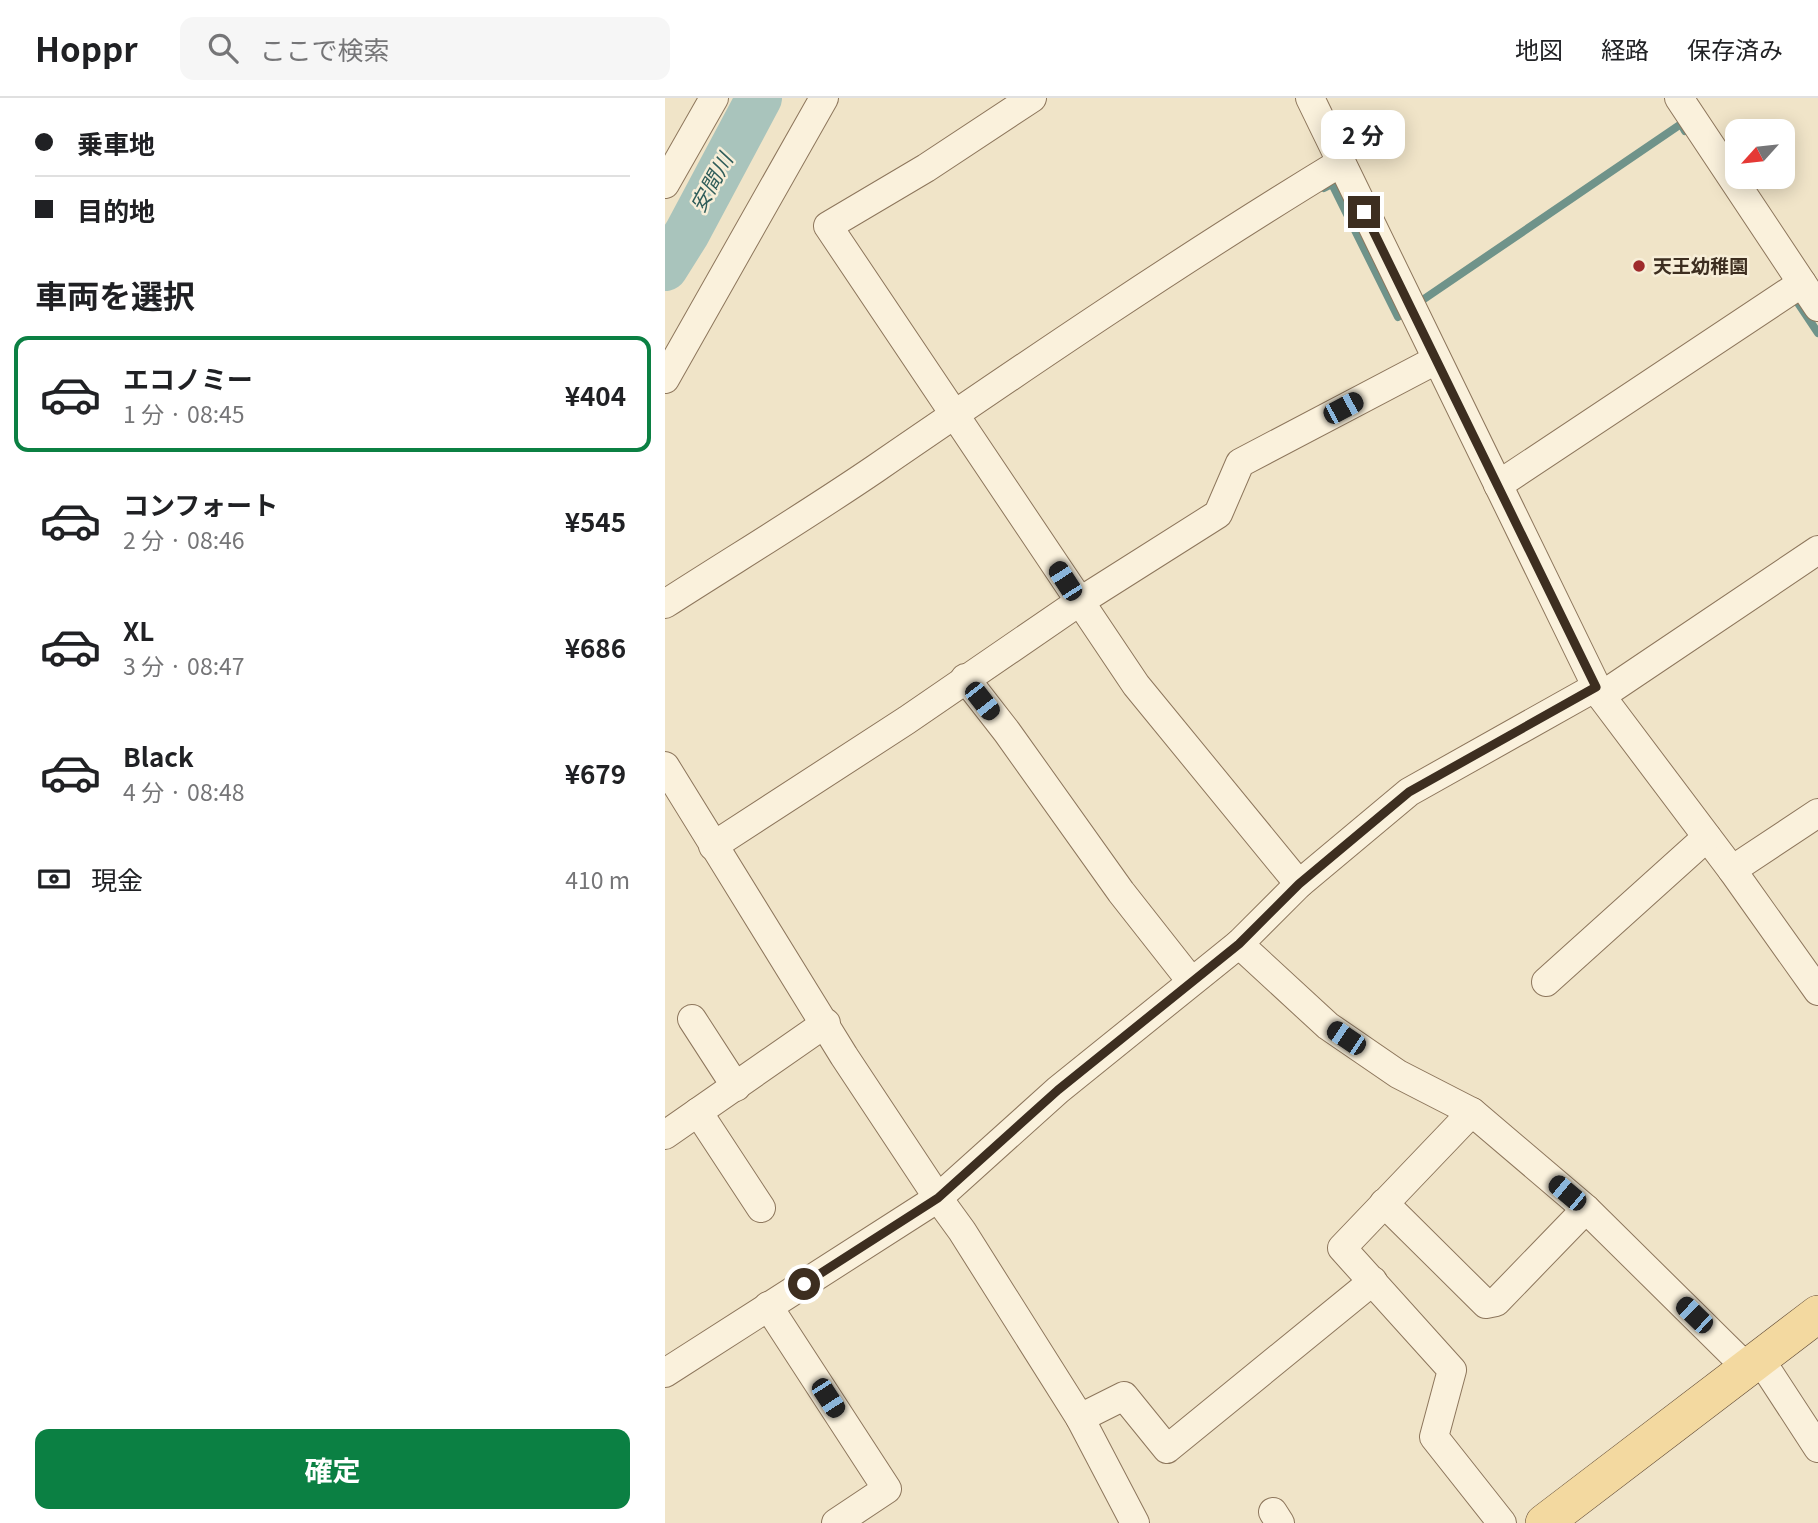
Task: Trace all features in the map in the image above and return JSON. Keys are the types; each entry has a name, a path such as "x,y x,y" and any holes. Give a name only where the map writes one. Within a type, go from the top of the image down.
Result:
{"main road":[{"path":"1544,1523 1818,1314"}],"street":[{"path":"665,184 715,98"},
{"path":"665,379 824,98"},
{"path":"1032,98 926,168 828,226 1136,685 1299,884"},
{"path":"1684,100 1818,307"},
{"path":"1316,101 1341,163 1598,692 1818,990"},
{"path":"665,604 873,470 1266,208 1341,163"},
{"path":"1498,485 1802,283"},
{"path":"713,846 907,720 1079,602 1218,514 1240,464 1436,359"},
{"path":"665,1373 938,1198 1058,1090 1239,944 1299,884 1409,792 1598,692 1818,550"},
{"path":"965,678 1007,732 1121,892 1191,981"},
{"path":"665,766 845,1056 962,1231 1080,1418 1135,1523"},
{"path":"1732,870 1818,813"},
{"path":"1546,982 1707,837"},
{"path":"1239,944 1328,1026 1398,1074 1472,1112 1587,1209 1754,1364 1818,1448"},
{"path":"692,1019 736,1087"},
{"path":"665,1135 826,1023"},
{"path":"698,1112 761,1208"},
{"path":"1472,1112 1342,1248 1452,1370 1434,1437 1502,1523"},
{"path":"1384,1203 1486,1304 1496,1302 1587,1209"},
{"path":"1080,1418 1124,1396 1167,1449 1373,1282"},
{"path":"768,1306 887,1489 836,1523"}],"waterway":[{"name":"安間川","path":"665,268 687,233 759,98"},
{"path":"1424,299 1681,124 1685,131"},
{"path":"1324,188 1332,184 1398,317"},
{"path":"1798,303 1818,333"}],"place":[{"name":"天王幼稚園","path":"1639,266"}],"route":[{"path":"804,1284 938,1198 1058,1090 1239,944 1299,884 1409,792 1596,687 1364,212"}]}
